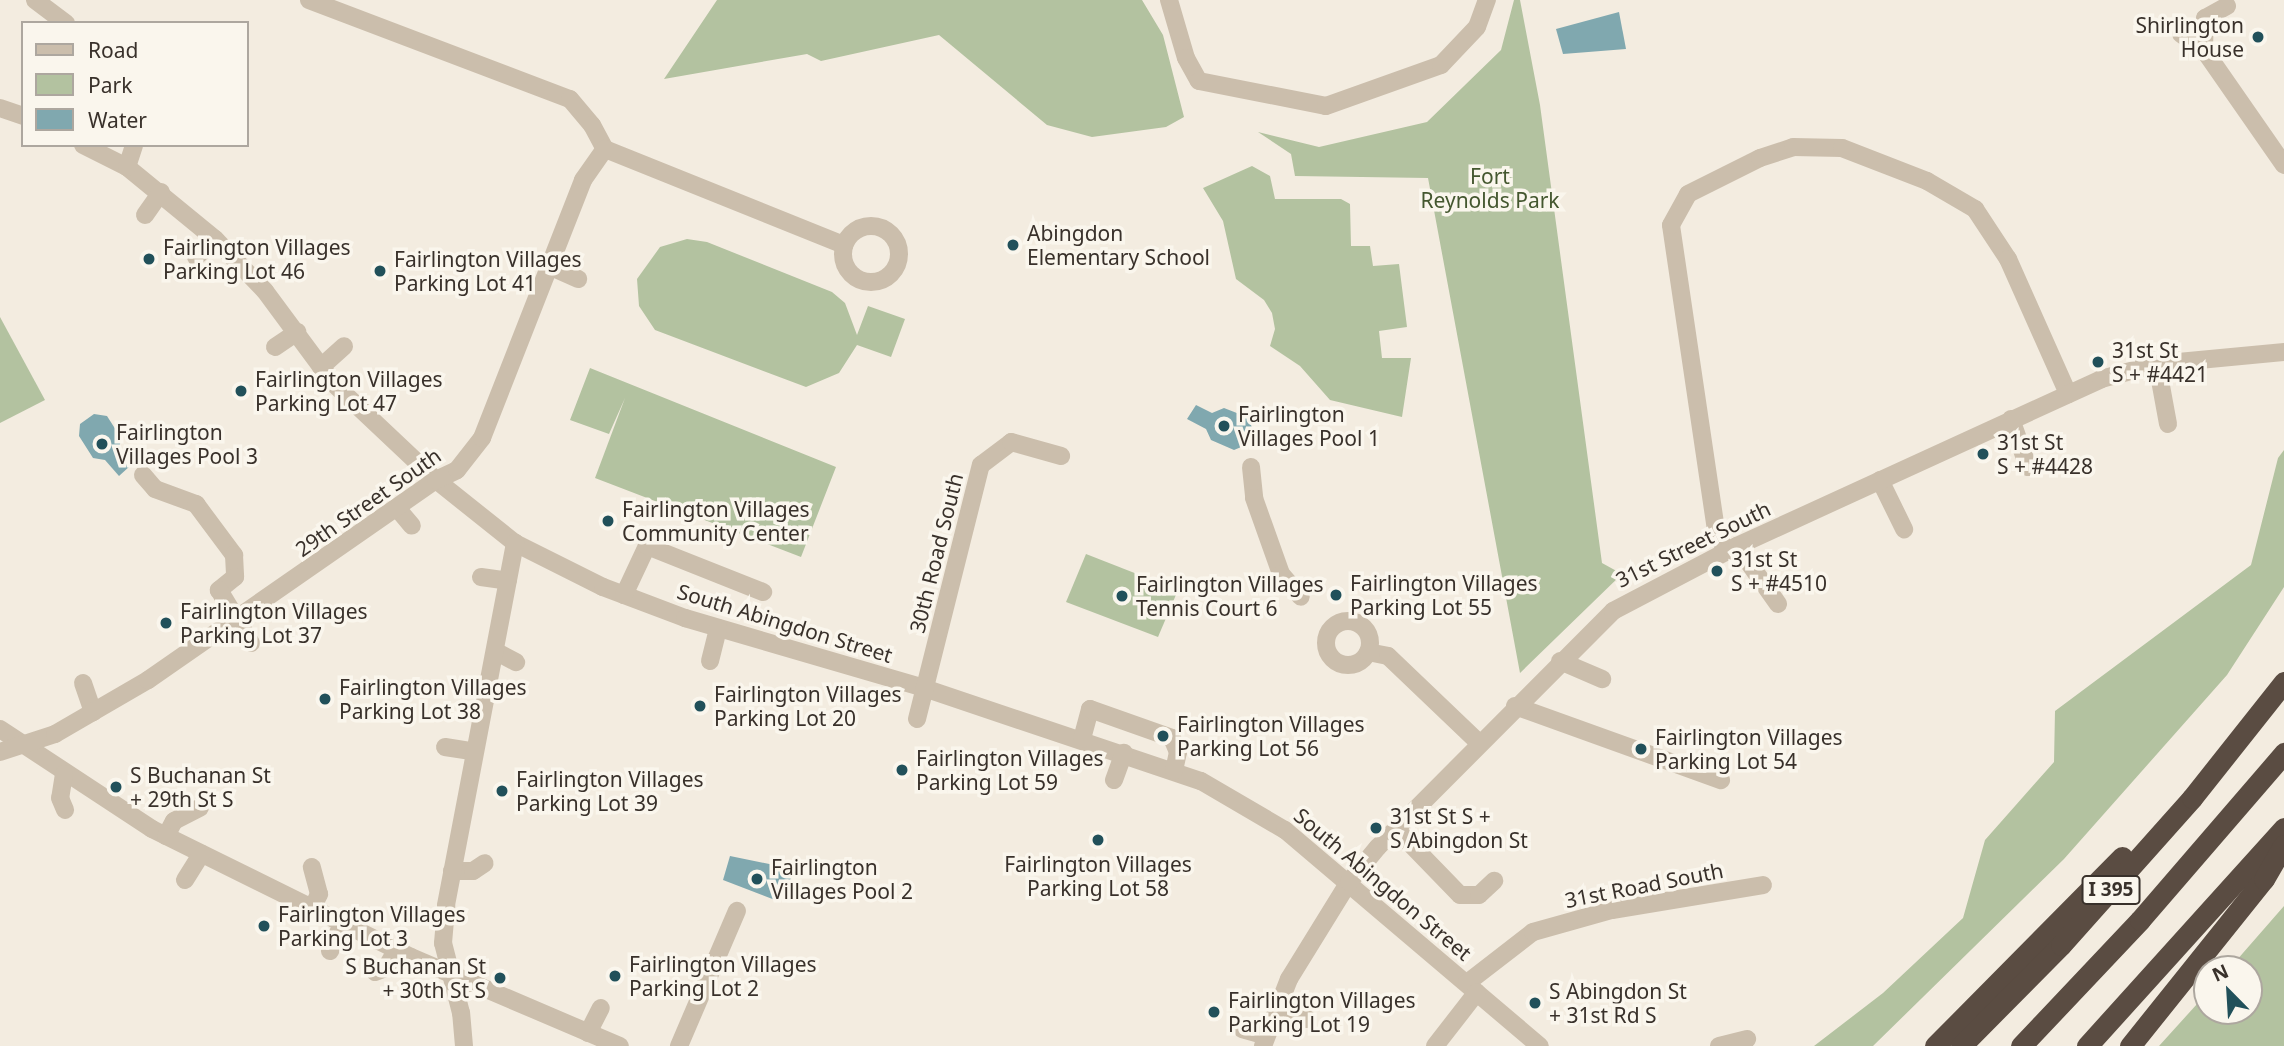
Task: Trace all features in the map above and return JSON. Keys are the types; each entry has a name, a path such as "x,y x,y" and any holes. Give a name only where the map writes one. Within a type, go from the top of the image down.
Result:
{"highway":[{"name":"I 395","path":"1961,1046 2061,945 2192,798 2284,682"},
{"path":"1935,1046 2250,725"},
{"path":"2021,1046 2140,920 2284,753"},
{"path":"2087,1046 2284,828"},
{"path":"2130,1046 2264,879 2284,845"}],"street":[{"path":"35,0 63,21"},
{"path":"309,0 570,99 592,125 605,149 844,245"},
{"path":"1170,0 1186,58 1199,81 1326,106 1441,65 1477,27 1487,0"},
{"path":"2204,50 2205,18 2227,6"},
{"path":"2181,34 2204,50 2284,165"},
{"path":"0,108 21,115"},
{"name":"South Abingdon Street","path":"87,147 127,167 215,239 297,332 321,367 436,480 515,543 624,595 718,628 924,688 1201,781 1285,830 1540,1046"},
{"path":"127,167 133,147"},
{"path":"1778,604 1716,530 1671,225 1688,194 1760,158 1793,147 1842,148 1927,181 1975,209 2008,258 2068,394"},
{"name":"29th Street South","path":"0,752 55,734 93,712 236,620 436,480 457,470 482,438 583,180 605,149"},
{"path":"145,215 160,192"},
{"path":"196,257 215,239"},
{"path":"549,266 578,279"},
{"path":"275,348 297,332"},
{"path":"321,367 344,346"},
{"name":"31st Street South","path":"1265,1041 1277,1008 1315,930 1349,882 1479,743 1613,611 1732,549 2101,379 2157,364 2284,352"},
{"path":"2157,364 2168,425"},
{"path":"2011,419 2028,467"},
{"name":"30th Road South","path":"917,719 981,465 1011,442 1061,456"},
{"path":"1251,467 1254,498 1281,574 1301,597"},
{"path":"144,475 155,489 196,504 233,555 235,577 219,590 251,643"},
{"path":"1881,480 1904,529"},
{"path":"397,508 412,526"},
{"path":"464,1046 461,1013 448,972 443,943 452,871 515,543"},
{"path":"624,595 647,546 763,592"},
{"path":"481,577 508,581"},
{"path":"710,661 718,628"},
{"path":"495,652 516,662"},
{"path":"1368,652 1388,656 1479,743"},
{"path":"1560,661 1602,679"},
{"path":"83,683 93,712"},
{"path":"1516,706 1721,780"},
{"path":"1082,739 1090,709 1171,738 1178,752 1174,771"},
{"path":"0,729 64,774 166,836 311,910 620,1046"},
{"path":"445,747 475,752"},
{"path":"1114,780 1124,753"},
{"path":"64,774 60,798 65,810"},
{"path":"166,836 174,821 200,808"},
{"path":"1396,829 1460,895 1479,895 1494,881"},
{"path":"186,880 201,853"},
{"path":"452,871 473,871 485,863"},
{"path":"311,910 318,894 312,867"},
{"name":"31st Road South","path":"1435,1046 1472,988 1534,932 1612,910 1763,885"},
{"path":"679,1046 737,911"},
{"path":"330,951 342,924"},
{"path":"375,972 386,968 397,949"},
{"path":"588,1033 601,1008"},
{"path":"1277,1008 1307,1019"},
{"path":"1242,1029 1265,1041"},
{"path":"1719,1046 1747,1039"}],"green space":[{"path":"717,0 1142,0 1163,35 1184,117 1166,127 1092,137 1047,125 939,35 821,61 807,54 664,79"},
{"name":"Fort Reynolds Park","path":"1514,0 1520,0 1540,105 1602,563 1622,574 1520,673 1428,178 1295,176 1291,154 1258,132 1319,147 1427,122 1501,50"},
{"path":"1252,166 1270,176 1275,199 1341,199 1350,204 1351,246 1370,246 1373,266 1399,264 1407,327 1379,331 1382,358 1411,358 1402,417 1330,400 1300,366 1270,346 1275,329 1272,313 1264,300 1236,279 1223,221 1203,188"},
{"path":"687,239 707,242 832,292 845,303 857,335 868,306 905,319 891,357 857,345 839,373 806,387 655,330 639,306 637,279 660,247"},
{"path":"0,317 45,400 0,423"},
{"path":"590,368 836,467 801,557 595,478 625,398 609,434 570,420"},
{"path":"2284,450 2284,587 2227,675 2064,859 1873,1046 1814,1046 1883,993 1963,918 1985,840 2054,762 2055,711 2251,565 2278,458"},
{"name":"Fairlington Villages Tennis Court 6","path":"1086,554 1178,590 1158,637 1066,602"},
{"path":"2284,906 2284,1046 2159,1046 2193,1008 2193,1025 2263,1025 2263,955 2241,955"}],"water":[{"path":"1619,12 1626,49 1563,54 1556,29"},
{"name":"Fairlington Villages Pool 1","path":"1196,405 1212,413 1224,408 1247,417 1253,429 1246,445 1234,450 1211,440 1206,429 1187,419"},
{"name":"Fairlington Villages Pool 3","path":"94,414 107,416 121,438 119,450 130,466 119,476 105,460 93,458 79,436 80,424"},
{"name":"Fairlington Villages Pool 2","path":"730,856 784,867 791,877 787,895 775,900 723,880"}],"place":[{"name":"Shirlington House","path":"2258,37"},
{"name":"Abingdon Elementary School","path":"1013,245"},
{"name":"Fairlington Villages Parking Lot 46","path":"149,259"},
{"name":"Fairlington Villages Parking Lot 41","path":"380,271"},
{"name":"31st St S + #4421","path":"2098,362"},
{"name":"Fairlington Villages Parking Lot 47","path":"241,391"},
{"name":"Fairlington Villages Pool 1","path":"1224,426"},
{"name":"Fairlington Villages Pool 3","path":"102,444"},
{"name":"31st St S + #4428","path":"1983,454"},
{"name":"Fairlington Villages Community Center","path":"608,521"},
{"name":"31st St S + #4510","path":"1717,571"},
{"name":"Fairlington Villages Parking Lot 55","path":"1336,595"},
{"name":"Fairlington Villages Tennis Court 6","path":"1122,596"},
{"name":"Fairlington Villages Parking Lot 37","path":"166,623"},
{"name":"Fairlington Villages Parking Lot 38","path":"325,699"},
{"name":"Fairlington Villages Parking Lot 20","path":"700,706"},
{"name":"Fairlington Villages Parking Lot 56","path":"1163,736"},
{"name":"Fairlington Villages Parking Lot 54","path":"1641,749"},
{"name":"Fairlington Villages Parking Lot 59","path":"902,770"},
{"name":"S Buchanan St + 29th St S","path":"116,787"},
{"name":"Fairlington Villages Parking Lot 39","path":"502,791"},
{"name":"31st St S + S Abingdon St","path":"1376,828"},
{"name":"Fairlington Villages Parking Lot 58","path":"1098,840"},
{"name":"Fairlington Villages Pool 2","path":"757,879"},
{"name":"Fairlington Villages Parking Lot 3","path":"264,926"},
{"name":"Fairlington Villages Parking Lot 2","path":"615,976"},
{"name":"S Buchanan St + 30th St S","path":"500,978"},
{"name":"S Abingdon St + 31st Rd S","path":"1535,1003"},
{"name":"Fairlington Villages Parking Lot 19","path":"1214,1012"}]}
